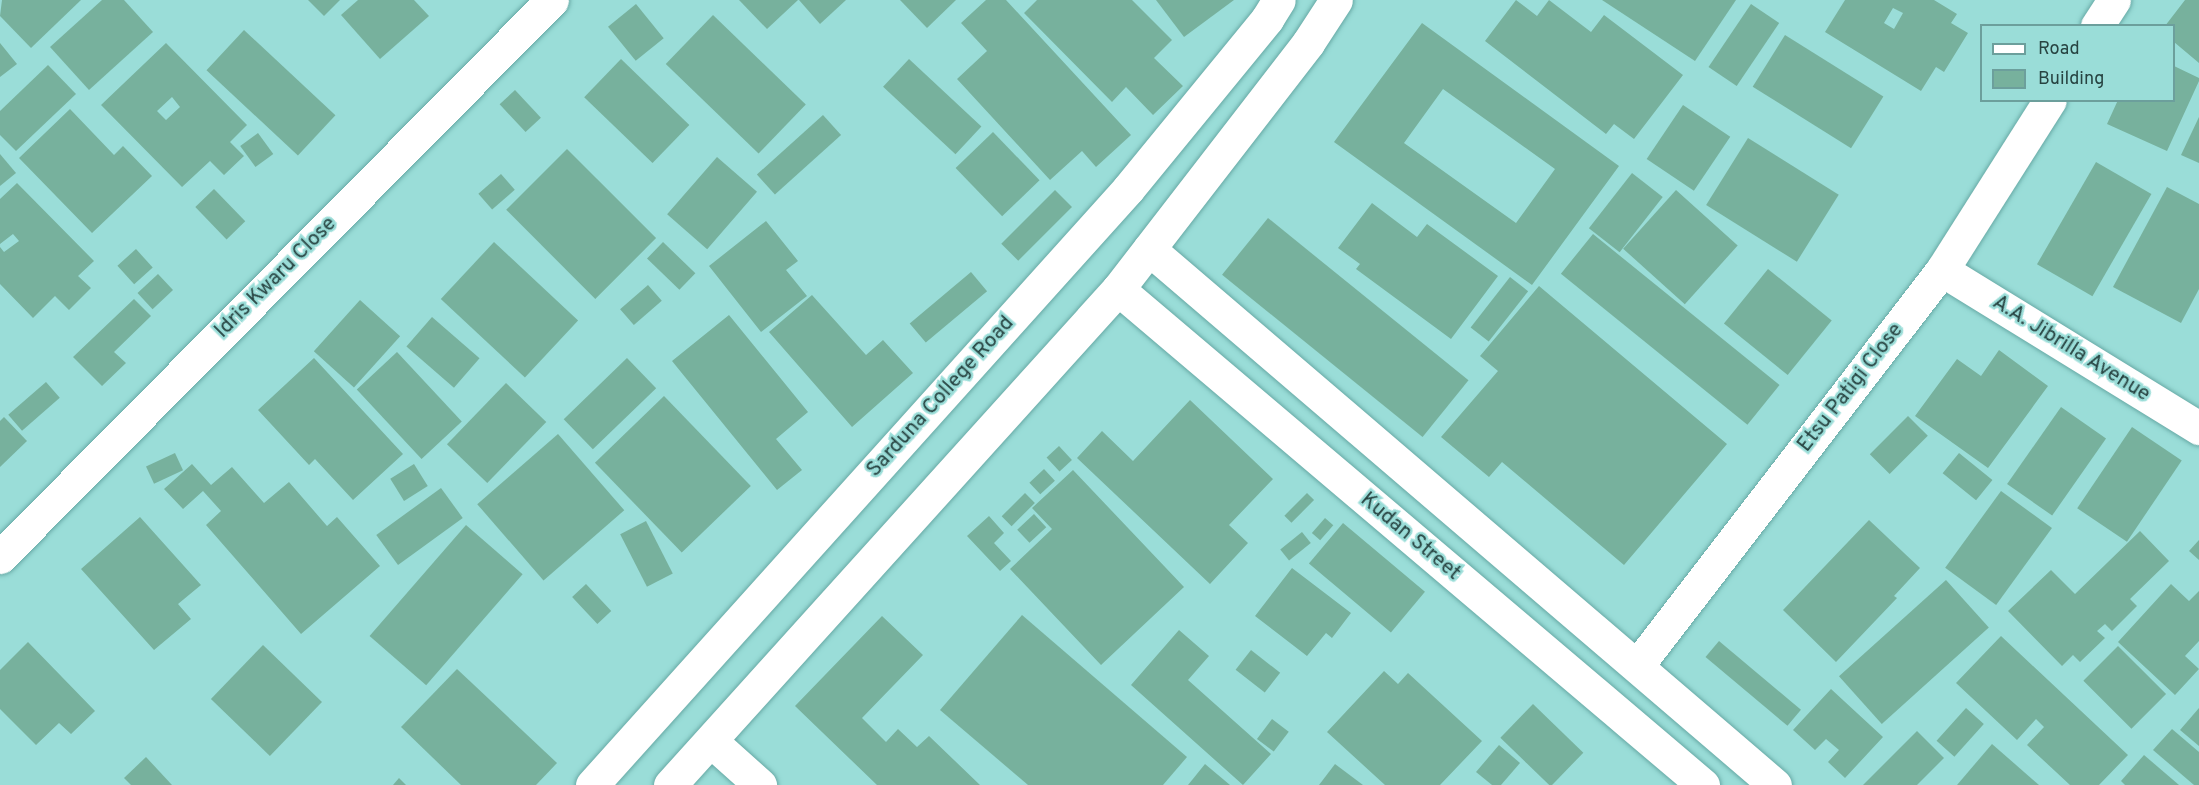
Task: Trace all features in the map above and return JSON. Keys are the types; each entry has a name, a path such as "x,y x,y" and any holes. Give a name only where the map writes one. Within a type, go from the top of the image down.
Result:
{"street":[{"name":"Idris Kwaru Close","path":"0,557 552,0"},
{"name":"Sarduna College Road","path":"592,785 1128,189 1279,0"},
{"path":"670,785 1118,288 1308,42 1336,0"},
{"path":"2098,24 2114,0"},
{"name":"Etsu Patigi Close","path":"1636,666 1942,270 2049,102"},
{"path":"1149,249 1774,785"},
{"name":"A.A. Jibrilla Avenue","path":"1942,270 2199,428"},
{"name":"Kudan Street","path":"1118,288 1703,785"},
{"path":"711,741 760,785"}],"building":[{"path":"2,0 81,0 31,48 0,16"},
{"path":"102,0 124,0 153,32 89,90 50,47"},
{"path":"308,0 340,0 324,16"},
{"path":"358,0 414,0 429,16 380,59 341,15"},
{"path":"739,0 798,0 767,29"},
{"path":"799,0 846,0 820,24"},
{"path":"900,0 956,0 927,28"},
{"path":"986,0 1006,0 1131,135 1096,167 1082,151 1050,180 957,79 987,51 961,23"},
{"path":"1037,0 1132,0 1172,40 1154,58 1183,86 1153,115 1126,87 1112,102 1024,13"},
{"path":"1156,0 1234,0 1184,37"},
{"path":"1516,0 1537,16 1549,0 1591,32 1604,15 1683,75 1634,139 1614,124 1606,134 1485,41"},
{"path":"1602,0 1736,0 1695,61"},
{"path":"1845,0 1934,0 1957,14 1951,23 1968,33 1944,72 1936,67 1921,91 1825,32","holes":["1893,8 1903,13 1894,29 1884,23"]},
{"path":"2185,0 2199,0 2199,63 2175,43 2175,24 2167,24"},
{"path":"636,4 664,38 636,61 608,27"},
{"path":"1751,4 1779,23 1737,86 1709,67"},
{"path":"713,15 806,105 759,154 666,64"},
{"path":"1422,23 1619,166 1532,285 1334,142","holes":["1443,89 1555,169 1516,223 1404,143"]},
{"path":"244,30 335,115 298,155 206,70"},
{"path":"1785,35 1883,96 1851,148 1753,87"},
{"path":"0,43 17,64 0,77"},
{"path":"166,43 247,125 230,142 244,156 224,175 210,161 182,187 101,105","holes":["172,97 180,107 166,120 157,111"]},
{"path":"621,59 689,125 653,163 584,97"},
{"path":"909,59 981,127 955,154 883,87"},
{"path":"48,65 76,94 16,151 0,135 0,111"},
{"path":"2175,66 2199,78 2167,151 2107,124 2117,102 2175,102"},
{"path":"515,90 541,118 526,132 500,104"},
{"path":"1683,105 1730,137 1694,191 1647,159"},
{"path":"70,109 114,155 123,146 152,176 92,233 19,158"},
{"path":"823,115 841,135 775,195 757,175"},
{"path":"2199,117 2199,163 2181,155"},
{"path":"993,132 1040,180 1002,216 956,168"},
{"path":"258,133 273,154 255,167 240,146"},
{"path":"1748,138 1839,195 1797,262 1706,205"},
{"path":"567,149 656,238 595,299 506,210"},
{"path":"0,154 16,173 0,186"},
{"path":"717,157 757,192 707,249 667,214"},
{"path":"2096,162 2151,194 2092,296 2037,264"},
{"path":"1632,173 1663,197 1620,252 1589,228"},
{"path":"501,174 515,190 492,210 478,194"},
{"path":"17,183 94,261 78,276 91,288 69,310 55,296 33,318 0,284 0,247 4,252 19,241 13,234 0,244 0,199"},
{"path":"2167,187 2199,204 2199,289 2181,323 2113,287"},
{"path":"214,189 245,221 227,239 195,207"},
{"path":"1055,190 1072,207 1018,261 1001,244"},
{"path":"1676,190 1738,246 1685,304 1623,249"},
{"path":"1372,203 1417,237 1427,224 1498,276 1451,339 1356,269 1360,264 1338,248"},
{"path":"1268,218 1469,380 1423,437 1222,275"},
{"path":"766,221 798,261 786,270 807,296 761,332 709,266"},
{"path":"1593,234 1780,385 1747,425 1561,274"},
{"path":"494,242 578,320 525,377 441,299"},
{"path":"663,242 695,273 679,290 647,259"},
{"path":"136,249 153,268 134,284 117,266"},
{"path":"1768,269 1832,321 1788,375 1724,323"},
{"path":"971,272 987,291 926,343 910,323"},
{"path":"158,274 173,290 153,309 138,293"},
{"path":"1510,277 1528,291 1489,342 1471,327"},
{"path":"648,285 662,301 634,325 620,309"},
{"path":"1539,286 1727,444 1624,565 1502,462 1489,477 1441,437 1498,371 1480,356"},
{"path":"812,295 866,355 883,340 913,373 852,427 769,332"},
{"path":"134,299 151,316 114,352 126,363 102,386 73,357"},
{"path":"360,300 400,336 354,387 314,351"},
{"path":"729,315 808,412 776,439 802,470 777,490 672,361"},
{"path":"432,317 480,358 454,388 406,346"},
{"path":"1999,350 2048,386 1988,468 1915,416 1957,359 1981,376"},
{"path":"397,352 462,421 422,459 357,390"},
{"path":"314,358 403,454 353,500 315,459 309,465 258,410"},
{"path":"627,358 656,388 593,449 564,419"},
{"path":"46,382 60,398 22,431 8,415"},
{"path":"506,383 546,422 487,483 447,444"},
{"path":"664,396 751,486 682,553 595,463"},
{"path":"1190,400 1273,479 1229,525 1248,543 1210,584 1077,458 1102,431 1133,461"},
{"path":"2061,407 2106,439 2052,516 2007,484"},
{"path":"1908,416 1928,436 1890,474 1870,454"},
{"path":"4,417 27,441 0,467 0,421"},
{"path":"2132,427 2182,461 2127,542 2077,508"},
{"path":"558,434 624,510 544,580 477,504"},
{"path":"1059,446 1072,460 1060,471 1047,458"},
{"path":"175,453 183,470 154,484 146,467"},
{"path":"1959,453 1992,480 1976,500 1943,473"},
{"path":"192,464 211,485 232,467 264,503 289,482 327,526 337,517 380,566 301,634 206,525 221,511 203,491 183,509 164,489"},
{"path":"414,464 428,486 404,501 390,479"},
{"path":"1044,469 1055,481 1040,494 1029,483"},
{"path":"1073,470 1184,587 1101,665 1010,569 1052,529 1032,508"},
{"path":"441,488 463,518 398,565 376,535"},
{"path":"2001,491 2052,528 1996,605 1945,568"},
{"path":"1025,493 1035,503 1012,526 1002,516"},
{"path":"1307,493 1314,500 1291,523 1284,516"},
{"path":"1034,514 1046,527 1029,543 1017,530"},
{"path":"989,516 1004,533 994,543 1011,561 1000,571 967,536"},
{"path":"140,517 201,585 178,604 191,619 154,650 81,569"},
{"path":"1325,518 1333,525 1320,540 1312,533"},
{"path":"1869,520 1920,568 1894,596 1897,598 1836,662 1783,610"},
{"path":"646,521 673,574 647,587 620,534"},
{"path":"1343,523 1425,592 1391,632 1309,564"},
{"path":"466,525 523,574 426,685 370,636"},
{"path":"2140,531 2169,561 2130,599 2137,606 2112,631 2105,624 2097,631 2105,638 2080,662 2073,655 2062,666 2008,611 2051,570 2075,594"},
{"path":"1302,532 1311,543 1289,561 1280,550"},
{"path":"2199,540 2199,560 2189,551"},
{"path":"1292,568 1351,613 1332,638 1326,633 1307,656 1255,616"},
{"path":"1946,580 1989,628 1882,724 1839,676"},
{"path":"586,584 611,611 597,624 572,597"},
{"path":"2171,584 2189,601 2199,591 2199,641 2185,656 2199,669 2175,695 2118,642"},
{"path":"1022,615 1187,757 1163,785 1028,785 940,710"},
{"path":"882,616 923,655 862,718 886,742 898,729 917,747 929,736 980,785 877,785 795,706"},
{"path":"1179,630 1209,656 1188,680 1271,754 1243,785 1131,685"},
{"path":"2001,636 2128,755 2099,785 2070,785 2027,745 2044,727 2036,719 2017,740 1956,683"},
{"path":"1719,641 1801,710 1787,726 1706,657"},
{"path":"28,642 95,711 71,734 59,723 36,745 0,709 0,670"},
{"path":"263,645 322,702 270,756 211,699"},
{"path":"2118,646 2166,694 2131,729 2083,681"},
{"path":"1251,650 1280,673 1265,692 1236,670"},
{"path":"457,669 557,763 536,785 461,785 401,727"},
{"path":"1384,671 1398,684 1408,673 1482,741 1440,785 1385,785 1327,732"},
{"path":"1831,689 1883,737 1845,778 1828,762 1839,750 1826,739 1815,750 1793,730"},
{"path":"1533,704 1583,753 1552,785 1549,785 1500,738"},
{"path":"1966,708 1984,724 1954,757 1937,741"},
{"path":"2199,708 2199,746 2180,730"},
{"path":"1272,719 1289,732 1274,752 1257,739"},
{"path":"2172,729 2199,752 2199,785 2194,785 2153,750"},
{"path":"1917,731 1944,758 1917,785 1863,785"},
{"path":"1992,744 2039,785 1957,785"},
{"path":"1499,745 1520,763 1501,785 1492,785 1476,772"},
{"path":"2144,755 2179,785 2125,785 2121,781"},
{"path":"146,757 172,785 131,785 124,778"},
{"path":"1205,764 1230,785 1188,785"},
{"path":"1335,764 1363,785 1319,785"},
{"path":"399,778 406,785 393,785"}]}
